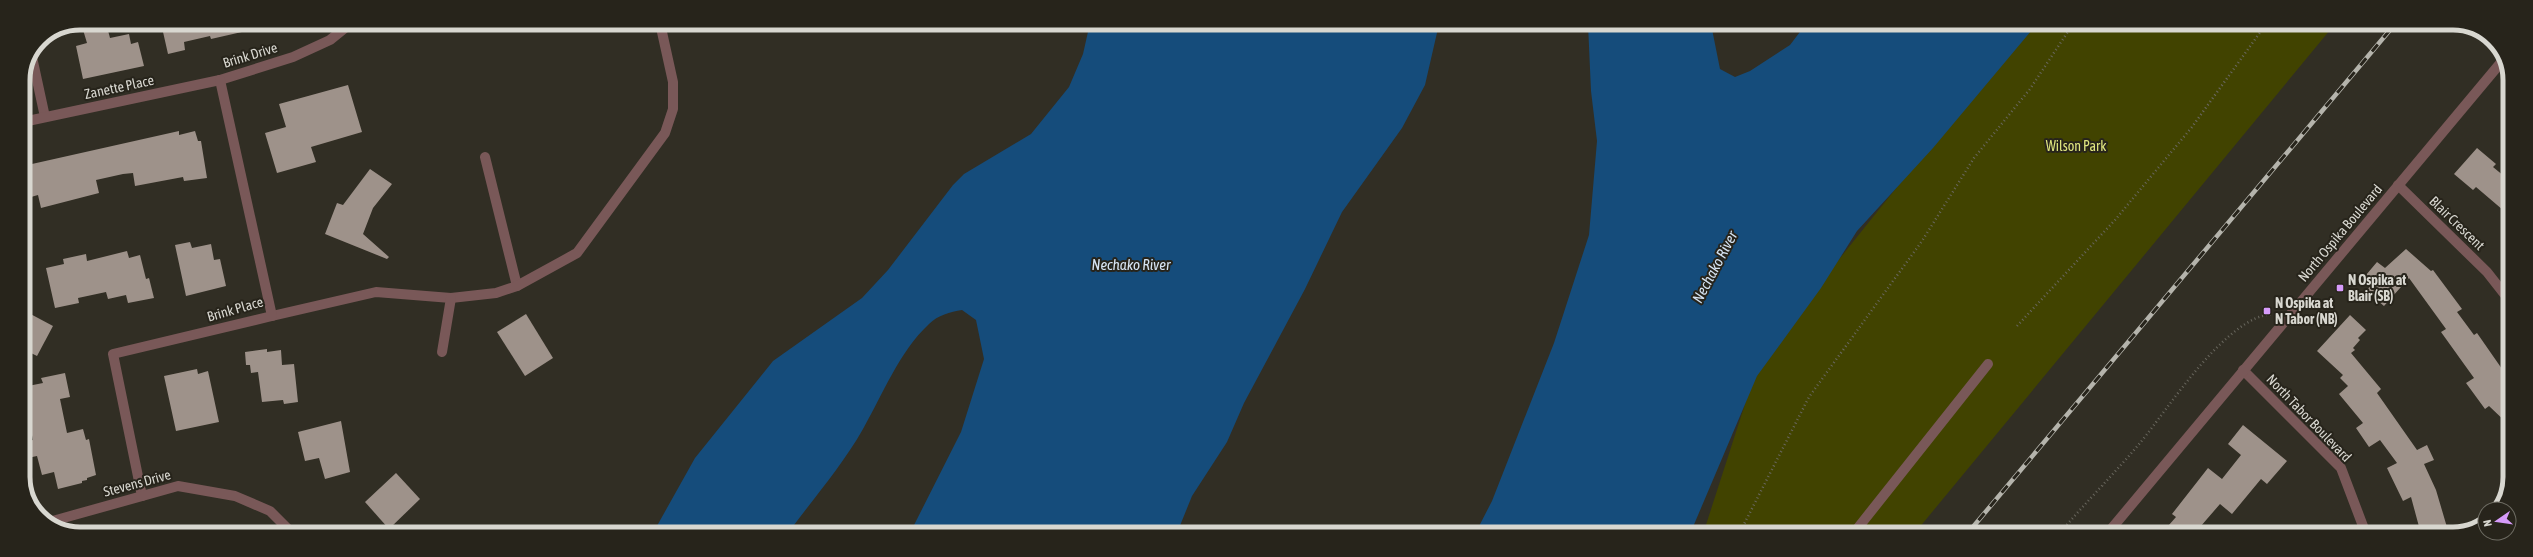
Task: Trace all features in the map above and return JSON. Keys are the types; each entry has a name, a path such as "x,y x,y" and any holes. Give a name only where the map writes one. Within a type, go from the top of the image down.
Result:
{"street":[{"name":"Brink Drive","path":"220,80 293,57 330,40 342,30"},
{"path":"272,316 376,292 451,298 496,293 517,286 577,253 665,133 673,109 673,82 662,30"},
{"path":"33,63 45,117"},
{"name":"North Ospika Boulevard","path":"2113,527 2500,64"},
{"name":"Zanette Place","path":"30,120 220,80"},
{"name":"Brink Place","path":"142,496 113,354 272,316 220,80"},
{"path":"485,157 517,286"},
{"name":"Blair Crescent","path":"2398,185 2487,272 2503,292"},
{"path":"442,352 451,298"},
{"path":"1859,527 1988,364"},
{"name":"North Tabor Boulevard","path":"2243,370 2341,468 2363,527"},
{"name":"Stevens Drive","path":"55,520 178,486 235,496 270,511 286,527"}],"path":[{"path":"1743,527 1809,397 1922,241 1974,158 2030,90 2069,30"},
{"path":"2017,326 2115,220 2192,127 2262,30"},
{"path":"2064,527 2139,444 2210,353 2236,330 2264,314 2291,313"}],"green space":[{"name":"Wilson Park","path":"2005,30 2330,30 1920,527 1705,527 1757,367 1767,349 1938,136"}],"water":[{"name":"Nechako River","path":"1088,30 1438,30 1425,85 1402,128 1342,212 1305,289 1244,403 1227,442 1192,496 1179,527 913,527 961,432 984,359 976,320 962,310 944,314 936,318 918,335 900,360 855,443 793,527 656,527 695,458 773,361 862,298 888,270 953,185 964,174 1031,134 1069,87 1083,54"},
{"path":"1588,30 1712,30 1720,69 1735,77 1750,71 1790,45 1801,30 2032,30 1933,148 1857,231 1821,288 1757,376 1693,527 1479,527 1492,501 1554,343 1589,235 1597,141 1591,91"}],"building":[{"path":"83,30 108,30 110,38 129,34 131,44 138,42 144,66 83,79 76,46 87,43"},
{"path":"163,30 251,30 211,39 210,36 184,42 185,50 168,54"},
{"path":"348,85 362,132 311,147 316,162 277,173 265,133 286,127 279,104"},
{"path":"179,131 179,135 195,131 198,141 201,141 207,178 184,181 183,177 135,186 133,173 123,174 96,180 99,193 41,208 38,195 31,197 30,164"},
{"path":"2477,148 2496,164 2493,167 2503,175 2503,210 2476,187 2473,190 2454,174"},
{"path":"370,169 392,184 373,208 363,234 389,257 387,259 325,234 337,203 343,205"},
{"path":"190,242 192,248 211,244 214,260 220,259 226,286 186,296 175,245"},
{"path":"2406,249 2431,271 2433,270 2462,309 2457,312 2474,335 2477,333 2503,370 2503,419 2489,406 2485,409 2466,383 2474,378 2441,332 2446,329 2409,278 2384,306 2366,291 2374,282 2366,275 2377,262 2385,268"},
{"path":"127,251 129,258 140,255 146,279 149,278 154,298 128,303 126,295 108,299 106,292 78,298 79,303 55,308 46,268 64,264 63,259 86,254 87,261"},
{"path":"30,314 53,326 37,356 30,352"},
{"path":"526,314 553,358 525,376 497,332"},
{"path":"2350,315 2366,330 2358,338 2360,340 2353,348 2355,350 2351,353 2381,389 2377,393 2417,450 2427,445 2434,460 2424,464 2436,490 2447,527 2419,527 2411,497 2403,501 2387,468 2397,463 2380,440 2369,447 2356,428 2363,423 2339,394 2348,386 2340,378 2343,375 2317,351"},
{"path":"267,349 267,352 281,350 282,365 294,364 298,402 284,404 283,400 262,402 258,372 251,373 250,365 246,365 245,352"},
{"path":"197,369 198,374 208,371 219,422 176,431 164,376"},
{"path":"65,373 70,397 60,399 67,433 83,429 86,440 89,439 96,475 87,478 87,480 82,481 82,483 58,489 54,472 42,475 37,456 30,458 30,441 33,440 30,426 30,386 43,383 41,378"},
{"path":"341,421 350,472 325,479 319,458 305,461 298,432"},
{"path":"2243,425 2287,461 2267,484 2261,479 2232,514 2220,504 2200,527 2167,527 2176,517 2172,514 2208,468 2222,479 2241,455 2228,444"},
{"path":"396,473 420,499 391,527 387,527 365,502"}],"railway":[{"path":"1973,527 2390,30"}],"place":[{"name":"N Ospika at Blair (SB)","path":"2340,288"},
{"name":"N Ospika at N Tabor (NB)","path":"2267,311"}]}
